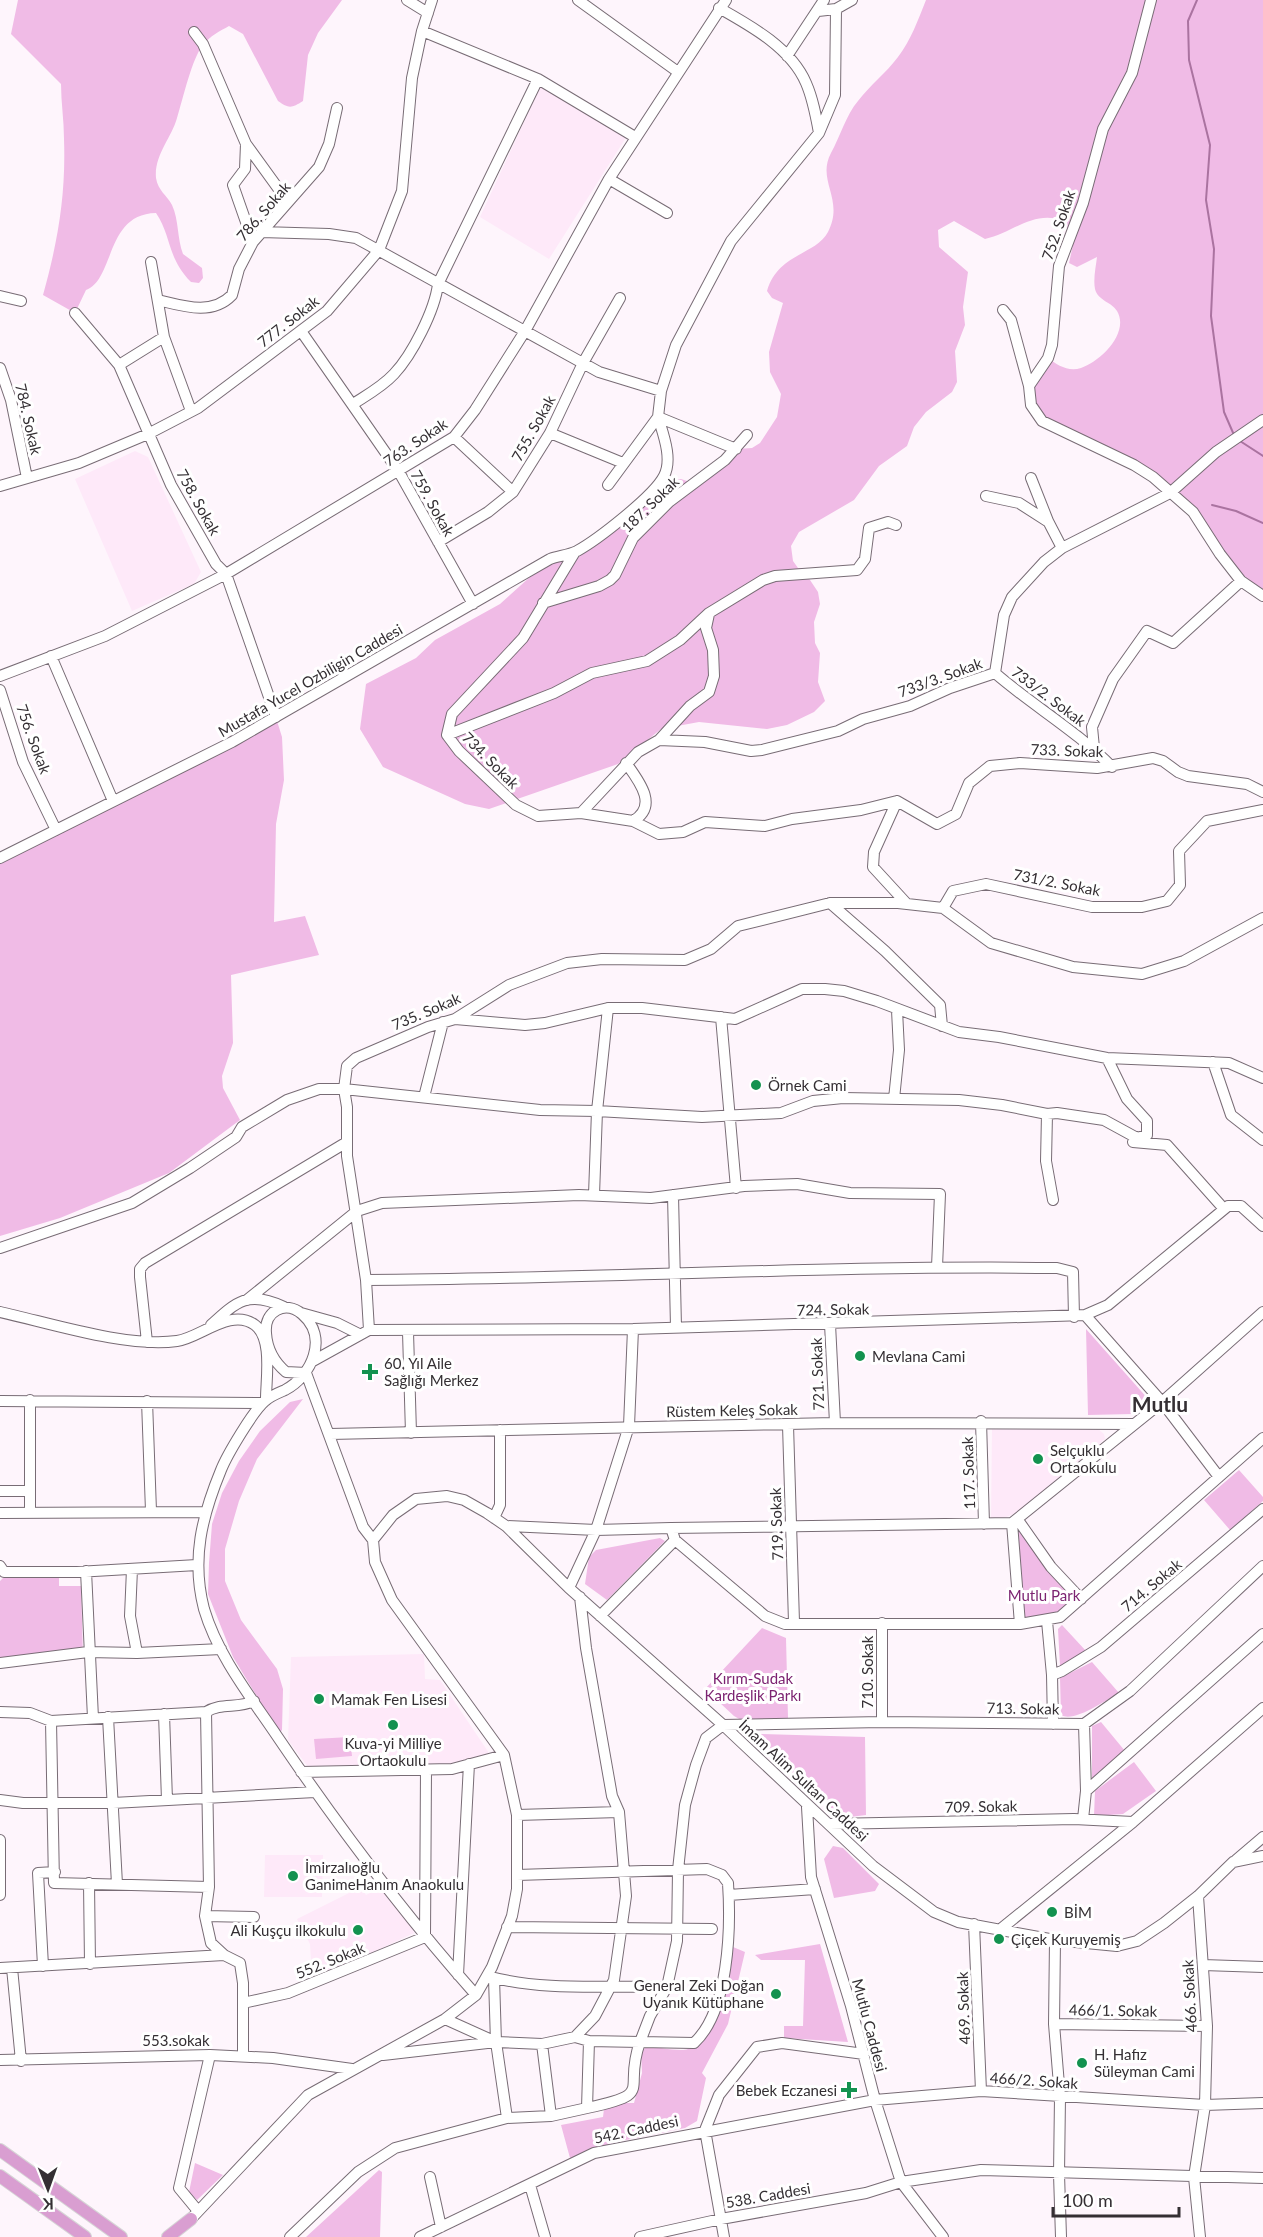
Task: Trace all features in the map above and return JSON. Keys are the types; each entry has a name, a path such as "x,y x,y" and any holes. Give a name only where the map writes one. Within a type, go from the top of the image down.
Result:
{"main road":[{"path":"0,2150 121,2237"},
{"path":"0,2176 86,2237"},
{"path":"168,2237 195,2215"},
{"path":"176,2237 195,2215"}],"street":[{"path":"407,0 428,13"},
{"name":"777. Sokak","path":"0,486 79,463 148,434 191,411 327,311 380,250 402,191 412,78 422,30 432,0"},
{"path":"578,0 678,72"},
{"path":"787,56 824,0"},
{"path":"818,11 836,9 852,0"},
{"name":"752. Sokak","path":"1029,386 1050,351 1059,266 1083,203 1103,129 1132,73 1150,0"},
{"path":"722,4 787,56 805,82 819,133"},
{"name":"763. Sokak","path":"0,676 105,636 226,574 454,437 475,410 525,331 609,179 722,4"},
{"path":"575,552 620,520 665,475 667,452 658,417 661,391 676,345 731,242 819,133 835,95 836,9"},
{"path":"422,30 538,79 635,137"},
{"path":"194,32 203,44 246,144 288,202"},
{"path":"352,404 378,389 406,359 434,304 438,284 538,79"},
{"name":"786. Sokak","path":"158,300 203,308 226,302 232,295 239,269 253,242 305,186 319,167 329,144 336,108"},
{"path":"246,144 245,169 233,185 253,242"},
{"path":"609,179 668,213"},
{"path":"261,232 329,234 356,238 599,372 661,391"},
{"path":"152,261 164,337 191,411"},
{"path":"0,296 21,301"},
{"name":"755. Sokak","path":"438,542 488,512 513,492 550,433 583,363 620,298"},
{"path":"1003,310 1011,320 1029,386 1031,405 1042,421 1134,465 1170,493 1193,512 1220,554 1241,581 1263,596"},
{"name":"758. Sokak","path":"75,313 119,364 171,486 216,564 226,574 276,717"},
{"name":"759. Sokak","path":"301,331 399,472 473,604"},
{"path":"119,364 164,337"},
{"name":"784. Sokak","path":"0,368 11,400 27,478"},
{"path":"658,417 736,449"},
{"path":"608,485 658,417"},
{"name":"733/3. Sokak","path":"659,741 705,742 751,751 762,750 838,731 863,718 910,706 950,688 995,673 999,637 1012,597 1027,578 1062,548 1170,493 1216,452 1263,420"},
{"path":"550,433 622,463"},
{"name":"187. Sokak","path":"543,603 599,586 610,580 615,575 633,538 669,502 736,449 747,435"},
{"path":"454,437 513,492"},
{"path":"1031,478 1048,521 1062,548"},
{"path":"986,496 1019,503 1048,521"},
{"path":"447,735 555,693 592,673 647,661 680,640 709,614 763,580 775,576 857,570 865,559 869,528 888,522 896,525"},
{"name":"734. Sokak","path":"575,552 524,638 452,714 447,735 459,752 516,805 538,816 581,813 633,821 659,834 683,832 705,822 765,826 792,819 861,810 897,801"},
{"name":"Mustafa Yucel Ozbiligin Caddesi","path":"0,858 232,742 550,559 575,552"},
{"path":"1094,748 1092,727 1109,689 1147,631 1173,643 1241,581"},
{"path":"581,813 626,763 649,744 659,741 690,706 709,692 714,676 712,650 706,628 709,614"},
{"path":"51,656 113,801"},
{"name":"733/2. Sokak","path":"995,673 1026,700 1094,748 1112,767"},
{"name":"756. Sokak","path":"0,690 23,762 56,830"},
{"name":"733. Sokak","path":"897,801 937,824 956,814 969,783 990,766 1020,763 1112,767 1158,759 1188,776 1247,784 1263,792"},
{"path":"626,763 643,786 647,800 641,817 633,821"},
{"path":"897,801 874,852 873,867 907,904 943,908 992,943 1073,967 1142,974 1184,960 1263,918"},
{"name":"731/2. Sokak","path":"943,908 953,891 986,884 1092,907 1142,907 1167,901 1180,885 1179,851 1207,821 1263,810"},
{"path":"830,903 885,951 940,1005 942,1026"},
{"name":"735. Sokak","path":"344,1089 347,1066 356,1058 455,1019 509,985 567,963 602,958 685,960 711,949 738,926 830,903 907,904"},
{"path":"455,1019 535,1024 608,1008 642,1008 735,1019 802,989 844,991 959,1032 999,1037 1107,1058 1229,1063 1263,1078"},
{"path":"594,1195 597,1111 608,1008"},
{"path":"894,1099 899,1050 897,1010"},
{"path":"721,1017 736,1188"},
{"path":"424,1097 443,1022"},
{"path":"0,1248 132,1203 236,1137 242,1127 287,1100 319,1089 344,1089 528,1109 702,1117 781,1113 813,1101 894,1099 970,1101 1047,1114 1057,1113 1104,1120 1137,1138 1143,1138 1148,1135 1148,1121 1127,1099 1107,1058"},
{"path":"1213,1062 1231,1115 1263,1140"},
{"path":"344,1089 347,1107 347,1142 366,1280 364,1332"},
{"path":"1047,1114 1046,1161 1053,1200"},
{"path":"1124,1130 1128,1140 1167,1145 1224,1209 1241,1206 1263,1226"},
{"path":"147,1342 140,1277 140,1269 145,1263 347,1142"},
{"path":"206,1329 226,1312 247,1300 357,1211 382,1203 594,1195 651,1198 736,1188 797,1184 850,1193 940,1194 937,1267"},
{"path":"673,1195 676,1327"},
{"name":"724. Sokak","path":"364,1332 633,1329 1079,1316 1108,1305 1224,1209"},
{"path":"366,1280 523,1279 937,1267 1057,1268 1073,1272 1079,1316 1162,1402 1219,1477"},
{"path":"247,1300 257,1298 269,1300 284,1308 364,1332"},
{"path":"284,1308 272,1311 267,1319 268,1343 264,1401 225,1460 204,1512 197,1565 205,1609 221,1649 315,1792 425,1937 476,1995"},
{"path":"0,1312 147,1342 179,1341 231,1321 244,1321 255,1325 268,1343 270,1352 286,1372 306,1373"},
{"path":"506,1526 596,1530 791,1525 984,1524 1015,1521 1162,1402 1263,1312"},
{"path":"0,1401 264,1401 292,1386 306,1373 313,1361 315,1347 313,1328 301,1313"},
{"name":"721. Sokak","path":"830,1324 835,1423"},
{"path":"569,1588 596,1530 629,1426 633,1329"},
{"path":"313,1361 364,1332"},
{"path":"408,1332 411,1433"},
{"path":"210,2055 179,2188 195,2215 309,2096 352,2069 445,2019 476,1995 491,1977 517,1888 517,1815 504,1755 392,1600 375,1562 373,1540 363,1527 306,1373"},
{"path":"30,1400 30,1513"},
{"path":"147,1401 151,1511"},
{"name":"Rüstem Keleş Sokak","path":"330,1434 629,1426 981,1421 1134,1424"},
{"name":"117. Sokak","path":"981,1421 984,1524"},
{"name":"719. Sokak","path":"788,1425 794,1622"},
{"path":"494,1518 500,1505 500,1430"},
{"path":"671,1528 675,1540 765,1616 785,1624 794,1622 1020,1624 1047,1621 1060,1617 1263,1438"},
{"path":"0,1491 30,1491"},
{"name":"İmam Alim Sultan Caddesi","path":"373,1540 393,1515 416,1499 447,1496 464,1500 494,1518 506,1526 569,1588 723,1725 807,1807 830,1824 873,1866 934,1912 958,1922 1002,1928 1055,1940 1117,1946 1137,1941 1198,1896 1263,1837"},
{"name":"714. Sokak","path":"1052,1675 1101,1647 1263,1509"},
{"path":"0,1513 204,1512"},
{"path":"1015,1521 1051,1567 1081,1599"},
{"path":"1015,1521 1020,1624"},
{"path":"600,1616 675,1540"},
{"path":"0,1566 4,1572 86,1571 197,1565"},
{"path":"1083,1819 1086,1791 1084,1724 1130,1691 1263,1566"},
{"path":"132,1569 130,1616 137,1653"},
{"path":"86,1571 88,1652 93,1718"},
{"path":"575,2037 595,2016 612,1985 626,1896 626,1871 619,1812 612,1796 586,1648 580,1598"},
{"path":"1047,1621 1052,1675 1053,1724"},
{"name":"710. Sokak","path":"882,1623 882,1722"},
{"path":"1086,1791 1263,1634"},
{"path":"0,1663 88,1652 137,1653 221,1649"},
{"path":"0,1712 30,1713 51,1721 206,1712 217,1706 242,1705 254,1701"},
{"path":"1002,1928 1133,1822 1263,1708"},
{"path":"206,1712 209,1887 205,1916 211,1943 224,1955 240,1963 243,2056"},
{"path":"164,1714 167,1800"},
{"path":"108,1717 117,1884"},
{"path":"51,1721 54,1882 209,1887"},
{"name":"713. Sokak","path":"723,1725 882,1722 1084,1724"},
{"path":"290,2237 358,2172 395,2148 507,2118 551,2116 616,2102 631,2095 634,2087 637,2051 650,2016 667,1987 679,1930 678,1870 686,1805 696,1765 706,1738 723,1725"},
{"path":"302,1772 452,1769 504,1755"},
{"path":"458,1975 469,1764"},
{"path":"425,1937 426,1769"},
{"path":"0,1800 23,1803 51,1801 113,1803 315,1792"},
{"name":"Mutlu Caddesi","path":"807,1807 811,1877 864,2054 875,2100 901,2182 943,2237"},
{"path":"517,1815 619,1812"},
{"name":"709. Sokak","path":"830,1824 1083,1819 1133,1822"},
{"path":"0,1840 0,1895"},
{"path":"1233,1862 1263,1856"},
{"path":"376,2056 496,2042 542,2044 575,2037 589,2041 694,2043 706,2030 726,1960 729,1895 728,1883 722,1875 707,1869 517,1875"},
{"path":"43,1966 38,1873 55,1872"},
{"path":"89,1883 90,1964"},
{"path":"729,1895 815,1890"},
{"name":"466. Sokak","path":"1198,1896 1207,2026 1205,2105 1194,2177 1200,2237"},
{"path":"205,1916 254,1917"},
{"name":"469. Sokak","path":"974,1924 981,2091"},
{"path":"507,1927 712,1929"},
{"name":"552. Sokak","path":"243,2003 288,1993 425,1937"},
{"path":"1055,1940 1054,2024 1060,2097 1061,2237"},
{"path":"0,1968 224,1955"},
{"path":"1203,1965 1263,1967"},
{"path":"12,1968 21,2061"},
{"path":"491,1977 582,1989 612,1985 667,1987"},
{"path":"491,1977 496,2042 507,2118"},
{"path":"445,2019 496,2042"},
{"name":"466/1. Sokak","path":"1054,2024 1207,2026"},
{"path":"587,2108 589,2041"},
{"path":"724,2237 705,2130 719,2095 757,2047 782,2043 864,2054"},
{"path":"542,2044 551,2116"},
{"name":"553.sokak","path":"0,2060 210,2055 243,2056 352,2069"},
{"name":"466/2. Sokak","path":"875,2100 981,2091 1205,2105 1263,2103"},
{"name":"542. Caddesi","path":"420,2237 594,2153 705,2130 875,2100"},
{"name":"538. Caddesi","path":"640,2237 721,2219 866,2193 901,2182 981,2170 1263,2178"},
{"path":"430,2177 441,2227"},
{"path":"530,2185 545,2237"}],"shaded area":[{"path":"541,85 627,136 549,259 480,217"},
{"path":"135,451 148,457 201,572 194,584 132,611 75,479"},
{"name":"Selçuklu Ortaokulu","path":"992,1428 1098,1429 1104,1434 1105,1439 1019,1512 1001,1519 991,1518"},
{"path":"424,1654 425,1679 440,1680 491,1756 451,1764 308,1767 288,1740 291,1657"},
{"name":"İmirzalıoğlu GanimeHanım Anaokulu","path":"265,1855 323,1855 322,1897 264,1897"},
{"name":"Ali Kuşçu ilkokulu","path":"361,1887 366,1895 382,1887 412,1926 414,1933 335,1970 312,1976 310,1944 297,1919"}],"green space":[{"path":"18,0 342,0 318,33 308,55 303,101 293,106 278,101 243,34 229,26 209,39 199,51 175,125 160,154 156,178 174,211 183,254 202,268 203,278 199,283 191,282 183,273 156,213 140,216 128,224 119,235 102,273 95,284 86,290 75,313 43,295 57,237 62,199 64,132 61,84 11,34"},
{"path":"926,0 1263,0 1263,596 1241,581 1206,531 1153,477 1042,421 1029,395 1048,358 1067,368 1081,368 1089,365 1104,353 1116,337 1120,328 1117,311 1099,296 1095,289 1097,257 1077,267 1069,263 1073,245 1064,221 1053,218 1033,220 985,239 954,221 938,230 939,247 968,272 963,307 965,325 955,351 957,382 952,392 926,412 914,427 907,446 879,466 854,500 799,532 791,546 793,561 798,568 802,568 818,592 820,604 814,622 815,643 820,653 818,682 825,701 814,712 787,725 767,729 699,722 661,729 618,764 489,809 465,804 383,767 360,729 366,684 416,658 435,640 500,604 550,559 575,552 659,483 681,479 693,483 736,449 752,448 760,443 777,417 781,394 770,372 769,352 783,303 772,298 767,291 772,278 779,269 815,246 828,232 834,210 827,173 827,163 831,153 854,107 903,50"},
{"path":"277,721 282,737 284,780 276,824 274,922 305,916 319,955 231,975 233,1043 222,1076 223,1088 240,1120 169,1173 60,1218 0,1236 0,864"},
{"path":"1086,1329 1149,1400 1133,1414 1088,1415"},
{"path":"303,1399 257,1459 239,1501 225,1549 225,1581 241,1620 277,1669 283,1689 282,1730 279,1733 233,1657 208,1594 209,1563 212,1524 222,1493 239,1461 260,1431 290,1402"},
{"path":"1239,1470 1263,1497 1263,1501 1230,1530 1204,1500"},
{"name":"Mutlu Park","path":"1023,1530 1074,1599 1057,1613 1025,1618 1018,1532"},
{"path":"660,1538 665,1541 607,1600 585,1584 589,1557 596,1550"},
{"path":"3,1578 59,1578 59,1586 81,1586 83,1658 0,1659 0,1581"},
{"path":"1062,1625 1086,1651 1060,1666 1058,1629"},
{"name":"Kırım-Sudak Kardeşlik Parkı","path":"762,1628 786,1638 788,1718 741,1720 705,1689"},
{"path":"1092,1662 1119,1693 1082,1713 1067,1717 1061,1715 1060,1678"},
{"path":"1101,1722 1125,1751 1092,1779 1092,1726"},
{"path":"760,1734 865,1737 866,1815 842,1818 759,1743"},
{"path":"350,1737 352,1756 316,1759 314,1739"},
{"path":"1134,1762 1156,1791 1123,1814 1094,1816 1095,1791"},
{"path":"833,1846 843,1848 879,1884 875,1891 834,1898 824,1859"},
{"path":"820,1944 848,2042 784,2038 784,2026 803,2026 805,1960 761,1960 755,1955"},
{"path":"733,1947 745,1952 728,2024 702,2073 706,2078 697,2121 685,2128 616,2142 570,2158 561,2125 603,2117 604,2109 618,2103 634,2103 642,2073 641,2052 647,2046 685,2050 699,2043 708,2033 721,2006"},
{"path":"195,2163 223,2175 197,2200 189,2192"},
{"path":"379,2170 382,2172 380,2237 306,2237"}],"waterway":[{"path":"1197,0 1188,21 1189,60 1210,145 1206,200 1214,249 1211,316 1224,412 1234,435"},
{"path":"1240,441 1263,456"},
{"path":"1212,505 1236,511 1263,523"}],"place":[{"name":"Örnek Cami","path":"756,1085"},
{"name":"Mevlana Cami","path":"860,1356"},
{"name":"60. Yıl Aile Sağlığı Merkez","path":"370,1372"},
{"name":"Selçuklu Ortaokulu","path":"1038,1459"},
{"name":"Mamak Fen Lisesi","path":"319,1699"},
{"name":"Kuva-yi Milliye Ortaokulu","path":"393,1725"},
{"name":"İmirzalıoğlu GanimeHanım Anaokulu","path":"293,1876"},
{"name":"BİM","path":"1052,1912"},
{"name":"Ali Kuşçu ilkokulu","path":"358,1930"},
{"name":"Çiçek Kuruyemiş","path":"999,1939"},
{"name":"General Zeki Doğan Uyanık Kütüphane","path":"776,1994"},
{"name":"H. Hafız Süleyman Cami","path":"1082,2063"},
{"name":"Bebek Eczanesi","path":"849,2090"}],"district":[{"name":"Mutlu","path":"1160,1403"}]}
